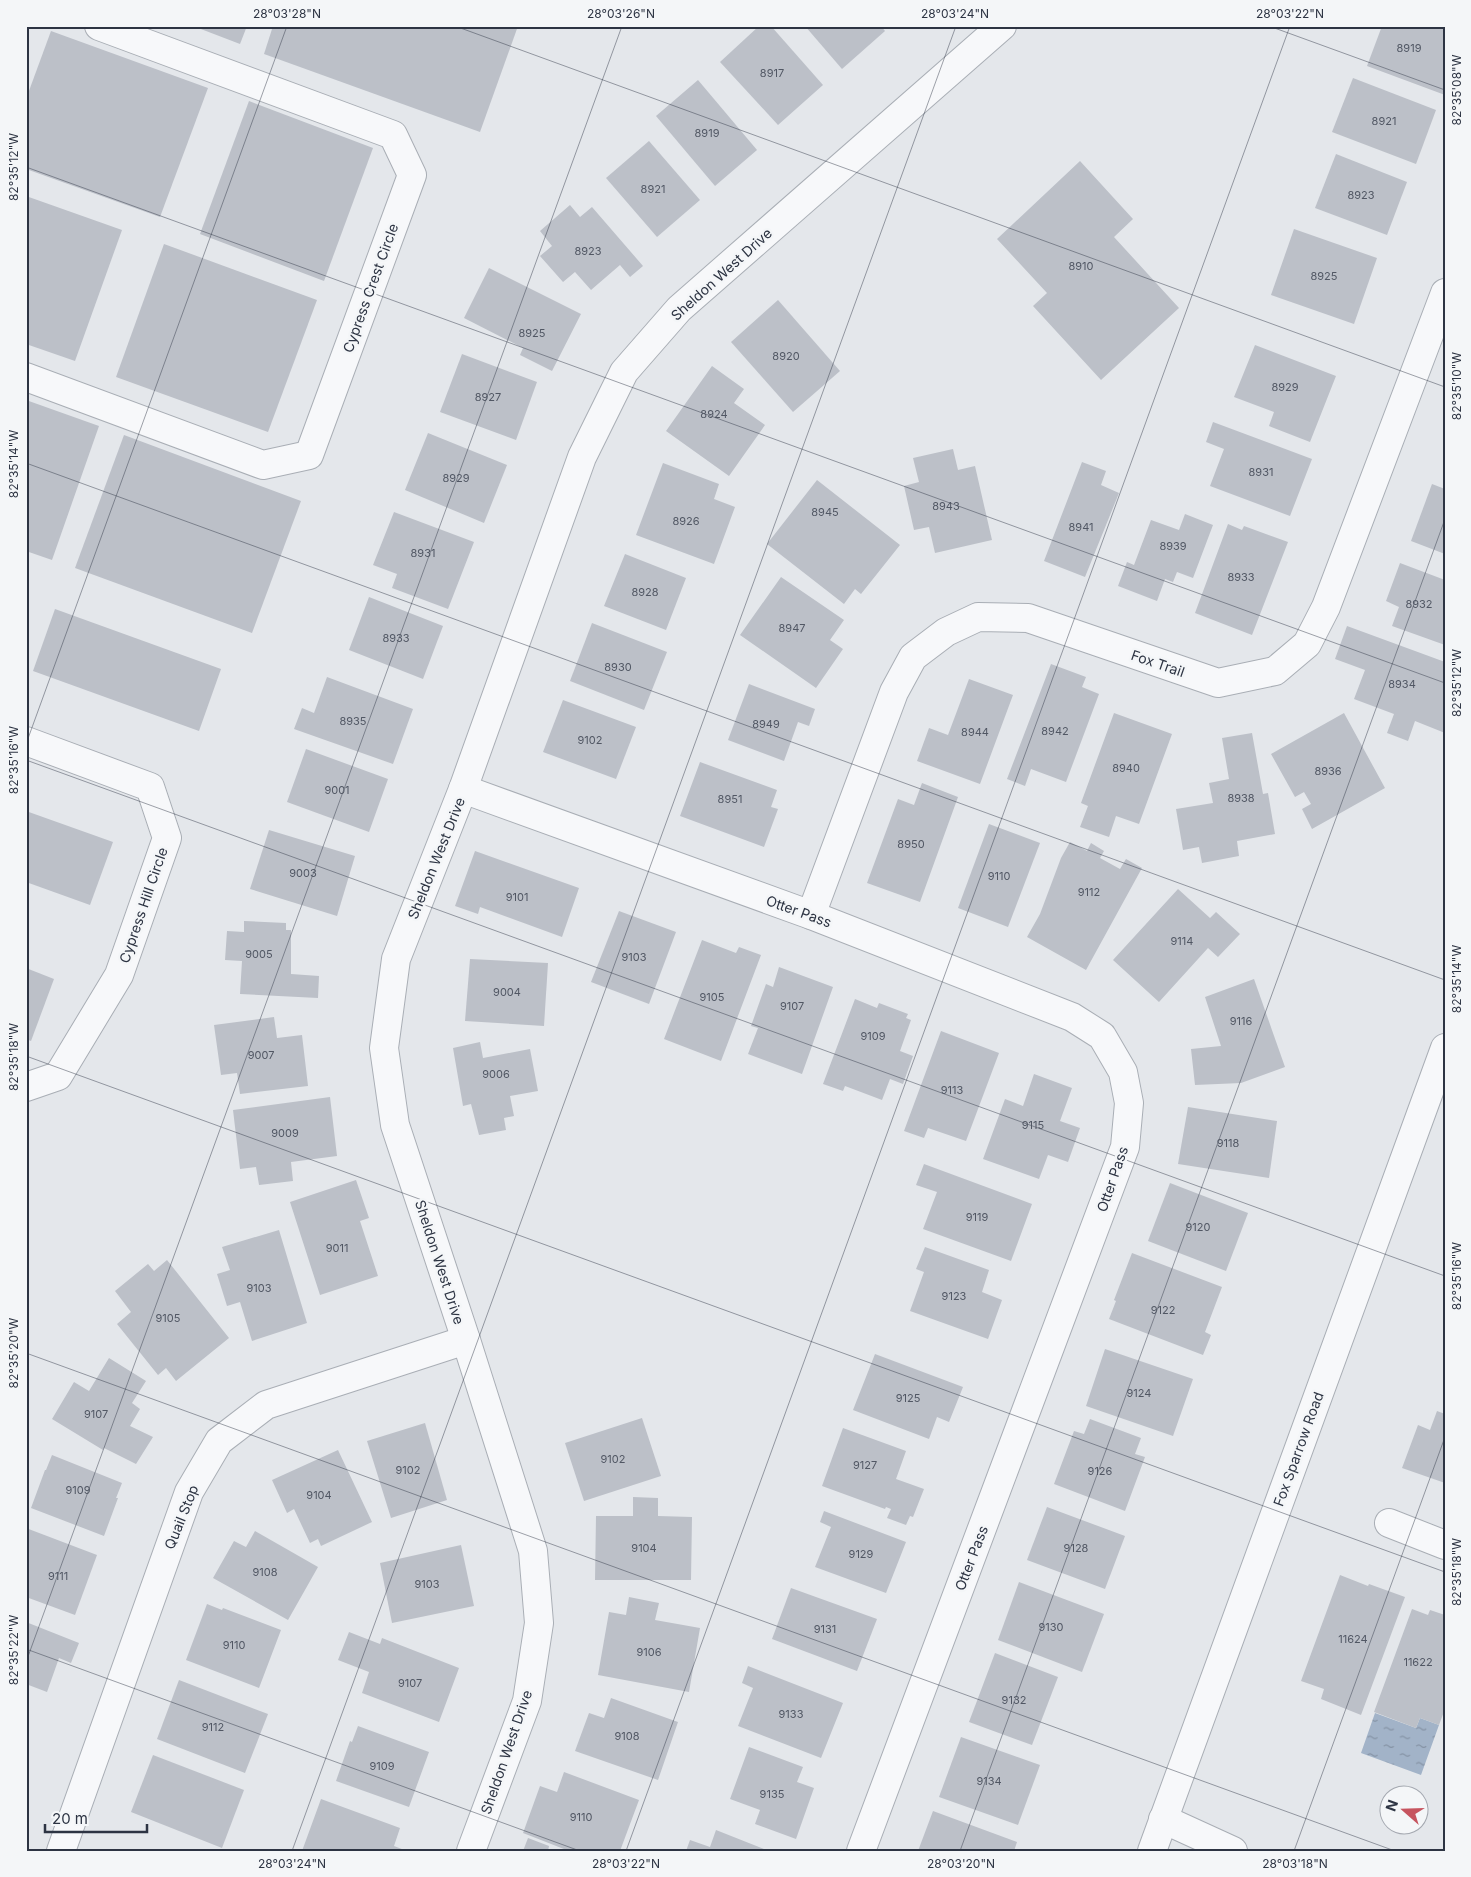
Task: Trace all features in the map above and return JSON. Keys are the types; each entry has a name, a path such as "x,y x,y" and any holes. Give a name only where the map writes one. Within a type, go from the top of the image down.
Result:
{"street":[{"name":"Cypress Crest Circle","path":"26,377 263,465 309,454 412,174 393,135 99,26"},
{"name":"Sheldon West Drive","path":"471,1851 527,1701 539,1623 533,1552 395,1125 384,1048 396,959 463,789 582,457 624,372 679,308 1002,26"},
{"name":"Fox Trail","path":"811,915 894,692 913,657 946,632 978,617 1028,618 1218,684 1276,671 1307,644 1326,607 1445,293"},
{"name":"Cypress Hill Circle","path":"26,741 150,787 166,838 119,976 58,1076 26,1087"},
{"name":"Otter Pass","path":"463,789 811,915 1072,1017 1102,1036 1123,1072 1129,1103 1125,1147 861,1851"},
{"name":"Fox Sparrow Road","path":"1152,1851 1445,1048"},
{"name":"Quail Stop","path":"61,1851 189,1492 220,1441 266,1405 466,1340"},
{"path":"1389,1523 1445,1545"},
{"path":"1163,1819 1233,1851"}],"water":[{"path":"1375,1713 1416,1728 1420,1718 1439,1725 1421,1775 1361,1753"}],"building":[{"path":"193,26 247,26 240,44"},
{"path":"273,26 518,26 480,132 264,54"},
{"path":"759,26 771,26 823,85 778,125 720,62"},
{"path":"805,26 881,26 885,31 842,69"},
{"path":"1382,26 1438,26 1445,29 1445,95 1367,66"},
{"path":"51,31 208,88 160,217 26,169 26,99"},
{"path":"1353,78 1436,110 1416,164 1332,132"},
{"path":"698,80 757,150 715,186 656,116"},
{"path":"249,101 373,148 324,281 200,234"},
{"path":"649,141 700,200 657,237 606,178"},
{"path":"1336,154 1407,182 1387,235 1315,208"},
{"path":"1080,161 1133,219 1114,237 1179,308 1101,380 1033,306 1047,293 997,239"},
{"path":"26,196 122,230 75,361 26,344"},
{"path":"570,205 580,217 592,207 643,266 630,277 620,265 591,290 575,272 563,282 540,256 552,246 540,231"},
{"path":"1294,229 1377,258 1354,324 1271,295"},
{"path":"164,244 317,300 268,432 116,377"},
{"path":"489,268 581,314 552,371 520,355 523,348 464,318"},
{"path":"778,300 840,371 793,412 731,342"},
{"path":"1255,345 1336,376 1310,442 1269,426 1274,412 1234,397"},
{"path":"462,354 537,382 516,440 440,412"},
{"path":"712,366 744,389 734,403 765,425 729,476 666,431"},
{"path":"26,400 99,426 52,560 26,551"},
{"path":"1213,422 1312,459 1290,516 1210,486 1224,449 1206,442"},
{"path":"428,433 507,465 484,523 405,490"},
{"path":"124,435 301,501 252,633 75,568"},
{"path":"953,449 958,470 975,466 992,540 935,553 929,527 914,530 904,486 919,482 913,458"},
{"path":"1082,462 1106,471 1101,485 1119,493 1085,577 1044,561"},
{"path":"663,463 719,484 714,499 735,507 714,564 636,535"},
{"path":"817,480 900,545 861,594 855,589 844,604 767,544"},
{"path":"1432,484 1445,489 1445,554 1411,541"},
{"path":"394,512 474,542 448,609 392,588 397,574 373,565"},
{"path":"1185,514 1213,525 1193,578 1177,572 1173,582 1165,579 1157,601 1118,586 1127,562 1134,565 1151,520 1179,530"},
{"path":"1228,524 1242,530 1244,526 1288,542 1252,635 1195,613"},
{"path":"625,554 686,578 666,630 604,606"},
{"path":"1400,563 1445,580 1445,645 1392,626 1399,607 1386,601"},
{"path":"781,577 844,620 830,640 843,649 816,688 740,635"},
{"path":"369,597 443,626 423,679 349,650"},
{"path":"55,609 221,669 199,731 33,671"},
{"path":"592,623 667,652 644,710 570,681"},
{"path":"1347,626 1445,662 1445,733 1415,721 1408,741 1387,733 1394,714 1354,699 1365,670 1335,659"},
{"path":"1051,664 1086,677 1082,687 1099,694 1066,782 1031,769 1025,786 1007,779"},
{"path":"327,677 413,709 393,764 294,729 302,708 314,713"},
{"path":"969,679 1013,695 980,784 917,761 929,728 948,735"},
{"path":"749,684 815,709 809,726 798,722 784,761 728,740"},
{"path":"563,700 636,727 616,779 543,752"},
{"path":"1114,713 1172,734 1139,824 1116,816 1109,837 1080,827 1088,806 1081,803"},
{"path":"1344,713 1385,788 1312,829 1302,809 1311,804 1304,792 1295,797 1271,754"},
{"path":"1252,733 1263,794 1268,793 1275,834 1237,841 1239,856 1202,863 1199,847 1183,850 1176,809 1213,803 1209,783 1229,779 1222,738"},
{"path":"306,749 388,779 369,832 287,802"},
{"path":"700,762 777,790 771,807 778,809 764,847 680,816"},
{"path":"922,783 958,797 920,902 867,883 898,799 914,805"},
{"path":"26,811 113,842 90,905 26,882"},
{"path":"989,824 1040,843 1008,927 958,908"},
{"path":"269,830 355,856 337,916 250,889"},
{"path":"1070,842 1087,851 1091,843 1104,851 1100,858 1120,869 1126,859 1142,868 1086,970 1027,937 1040,914 1061,858"},
{"path":"475,851 579,888 562,937 480,907 478,914 455,906"},
{"path":"1178,889 1210,918 1216,912 1240,934 1218,957 1208,948 1159,1002 1113,960"},
{"path":"619,911 676,932 649,1004 591,982"},
{"path":"244,921 286,923 286,930 291,930 291,974 319,976 318,998 240,994 242,961 225,960 227,931 244,932"},
{"path":"702,940 736,953 739,947 761,955 721,1061 664,1039"},
{"path":"470,959 548,963 544,1026 465,1021"},
{"path":"779,967 833,987 802,1074 748,1054 758,1028 751,1026 766,984 773,987"},
{"path":"26,968 54,979 31,1041 26,1039"},
{"path":"1254,979 1285,1067 1241,1083 1195,1085 1191,1049 1221,1046 1205,997"},
{"path":"855,999 877,1008 879,1003 908,1014 906,1018 911,1020 900,1051 913,1056 903,1084 890,1079 882,1100 845,1086 843,1091 823,1084"},
{"path":"274,1017 277,1038 302,1035 308,1086 240,1094 237,1073 221,1075 214,1025"},
{"path":"941,1031 999,1053 966,1141 928,1128 924,1138 904,1131"},
{"path":"480,1042 483,1058 530,1049 538,1091 510,1096 514,1116 504,1118 506,1130 479,1135 471,1104 463,1106 453,1048"},
{"path":"1034,1074 1072,1088 1060,1121 1080,1128 1068,1162 1048,1155 1039,1179 983,1159 1005,1099 1023,1106"},
{"path":"330,1097 337,1156 291,1162 293,1181 259,1185 256,1167 240,1169 233,1110"},
{"path":"1188,1107 1277,1121 1269,1178 1178,1164"},
{"path":"924,1164 1032,1204 1011,1261 923,1229 937,1192 916,1185"},
{"path":"356,1180 369,1218 360,1221 378,1276 320,1295 290,1202"},
{"path":"1170,1183 1248,1213 1226,1271 1148,1241"},
{"path":"279,1230 307,1323 252,1341 240,1302 227,1306 217,1274 230,1270 222,1247"},
{"path":"925,1247 989,1270 982,1292 1002,1300 988,1339 910,1311 924,1272 916,1269"},
{"path":"1132,1253 1222,1287 1205,1332 1211,1335 1203,1355 1109,1319 1116,1301 1114,1300"},
{"path":"167,1260 229,1338 176,1381 166,1368 158,1375 117,1324 131,1312 115,1291 148,1264 154,1271"},
{"path":"1105,1349 1193,1379 1173,1436 1086,1406"},
{"path":"875,1354 963,1387 949,1422 937,1417 929,1439 853,1410"},
{"path":"109,1358 146,1381 132,1403 140,1409 130,1426 153,1437 136,1464 104,1448 103,1450 52,1419 74,1382 89,1391"},
{"path":"1437,1411 1445,1414 1445,1483 1402,1468 1418,1425 1430,1430"},
{"path":"642,1418 661,1476 584,1501 565,1443"},
{"path":"1090,1419 1141,1438 1135,1454 1145,1457 1125,1511 1054,1484 1074,1431 1084,1434"},
{"path":"425,1423 447,1500 391,1518 367,1441"},
{"path":"843,1428 906,1451 896,1479 924,1489 913,1517 910,1516 906,1525 887,1518 891,1509 886,1507 885,1509 822,1486"},
{"path":"338,1450 372,1522 321,1546 318,1539 310,1543 294,1509 287,1513 272,1480"},
{"path":"52,1455 122,1483 104,1536 31,1508"},
{"path":"633,1497 658,1498 658,1516 692,1517 691,1580 595,1580 596,1516 633,1516"},
{"path":"1047,1507 1125,1536 1105,1589 1027,1560"},
{"path":"824,1511 906,1542 886,1593 815,1567 831,1527 820,1522"},
{"path":"26,1528 97,1555 75,1615 26,1597"},
{"path":"255,1531 318,1567 288,1620 213,1578 234,1541 246,1547"},
{"path":"461,1545 474,1606 392,1623 380,1563"},
{"path":"1340,1575 1405,1597 1361,1715 1321,1699 1324,1689 1301,1681"},
{"path":"1019,1582 1104,1614 1082,1672 998,1640"},
{"path":"791,1588 877,1619 857,1671 772,1639"},
{"path":"629,1597 659,1603 655,1620 700,1628 689,1692 598,1675 609,1612 626,1615"},
{"path":"207,1604 222,1610 223,1608 281,1630 259,1688 186,1660"},
{"path":"1412,1609 1428,1615 1430,1610 1445,1615 1445,1709 1439,1725 1420,1718 1416,1728 1374,1712"},
{"path":"26,1622 79,1643 71,1663 59,1658 47,1692 26,1684"},
{"path":"349,1632 380,1644 382,1638 459,1668 439,1722 362,1693 369,1672 338,1660"},
{"path":"995,1653 1058,1677 1032,1745 969,1722"},
{"path":"748,1666 843,1703 821,1758 738,1726 753,1688 742,1683"},
{"path":"179,1680 268,1714 245,1773 157,1739"},
{"path":"611,1698 678,1722 658,1780 575,1751 589,1713 604,1718"},
{"path":"358,1726 429,1752 409,1807 336,1781 350,1741 352,1742"},
{"path":"961,1737 1040,1765 1018,1825 939,1797"},
{"path":"749,1747 803,1767 797,1782 814,1788 796,1839 755,1824 760,1810 730,1799"},
{"path":"153,1755 244,1790 222,1848 131,1812"},
{"path":"564,1772 639,1800 620,1851 569,1851 523,1833 540,1786 557,1792"},
{"path":"321,1799 400,1828 394,1846 407,1851 302,1851"},
{"path":"933,1811 1017,1842 1014,1851 918,1851"},
{"path":"716,1830 769,1851 686,1851 690,1840 710,1847"},
{"path":"528,1838 549,1846 548,1851 523,1851"}]}
